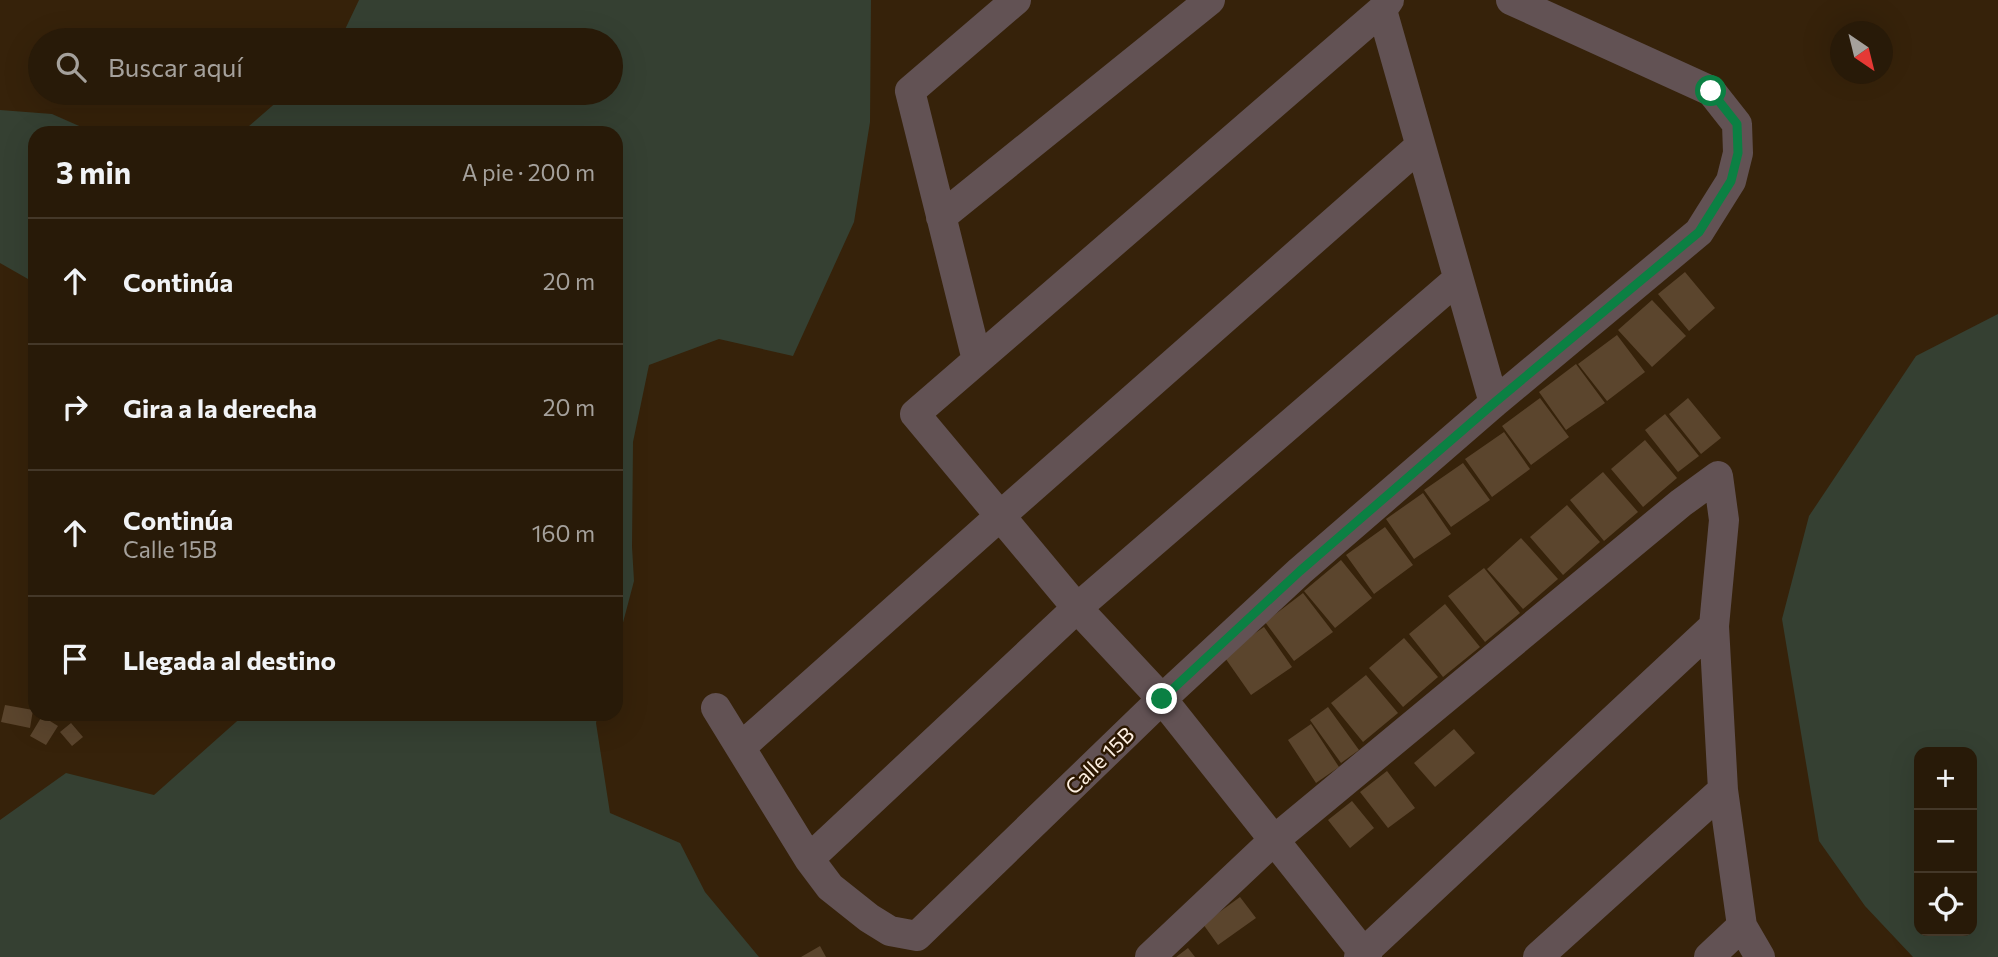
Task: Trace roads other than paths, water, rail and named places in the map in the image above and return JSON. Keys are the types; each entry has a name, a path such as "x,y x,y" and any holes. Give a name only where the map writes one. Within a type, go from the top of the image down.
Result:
{"street":[{"path":"942,217 1210,0"},
{"name":"Calle 15B","path":"809,859 830,887 869,918 890,931 916,936 1162,699 1300,571 1494,403 1699,232 1731,181 1738,153 1737,124 1711,91 1511,0"},
{"path":"977,360 910,91 1010,3"},
{"path":"1494,403 1420,146 1385,5 915,414 1077,608 1162,699 1363,956 1714,626"},
{"path":"741,747 1420,146"},
{"path":"716,708 809,859 1077,608 1458,279"},
{"path":"1150,957 1273,841 1681,503 1718,476 1724,520 1714,626 1723,790 1742,926 1760,957"},
{"path":"1538,957 1723,790"},
{"path":"1709,957 1742,926"}]}
